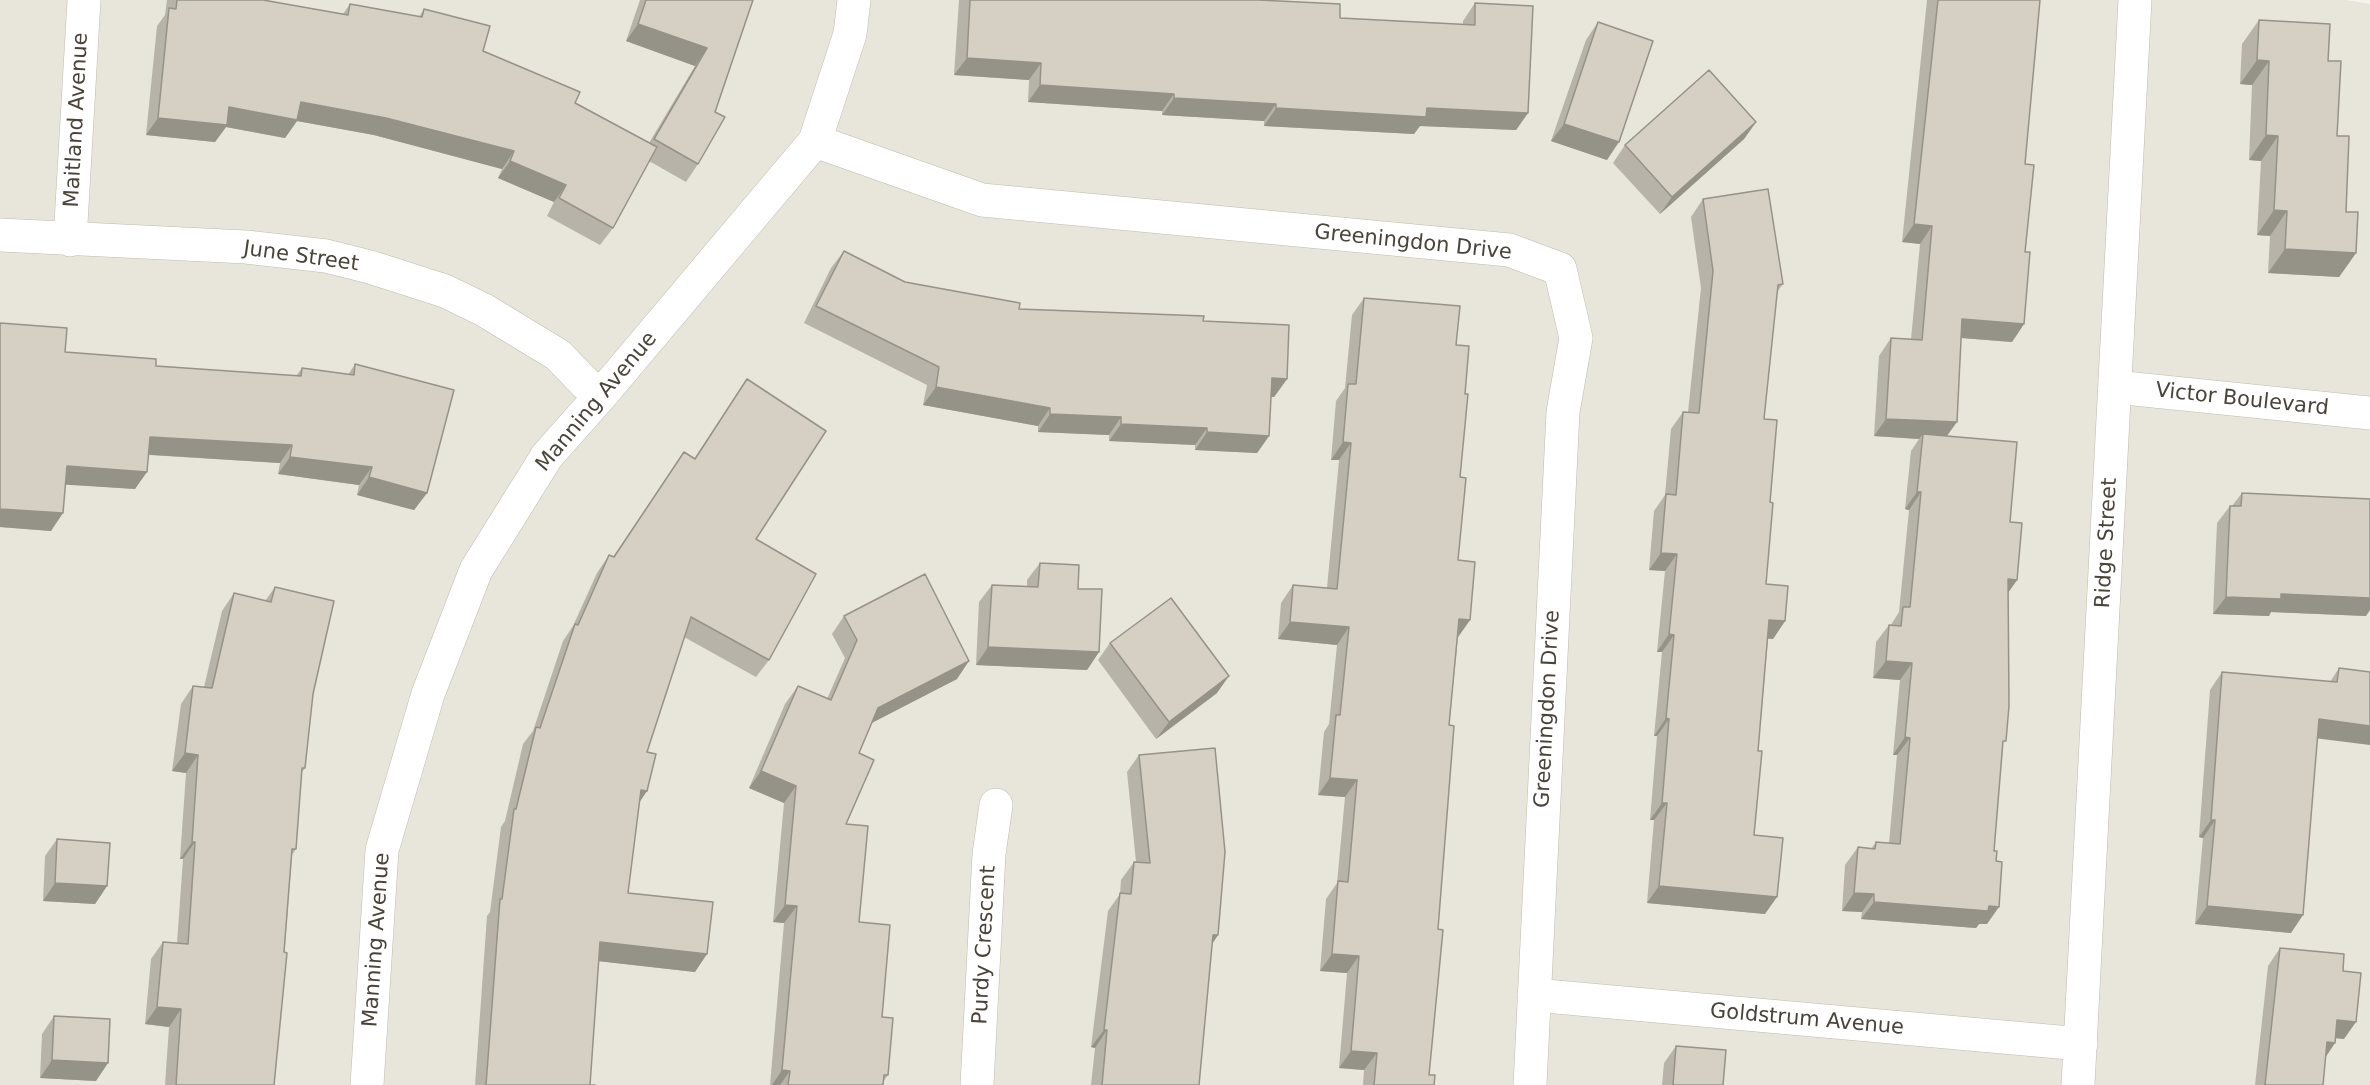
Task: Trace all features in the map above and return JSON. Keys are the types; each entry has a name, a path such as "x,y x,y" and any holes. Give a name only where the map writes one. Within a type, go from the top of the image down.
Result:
{"street":[{"name":"Maitland Avenue","path":"70,240 84,0"},
{"name":"Manning Avenue","path":"367,1085 381,850 428,694 476,570 547,456 815,141 850,34 854,0"},
{"name":"Ridge Street","path":"2078,1085 2135,0"},
{"name":"Greeningdon Drive","path":"815,141 982,200 1509,250 1560,269 1576,338 1563,412 1530,1085"},
{"name":"June Street","path":"0,235 246,247 326,256 370,267 445,291 484,310 558,355 586,384 602,394"},
{"name":"Victor Boulevard","path":"2115,387 2370,413"},
{"name":"Purdy Crescent","path":"977,1085 989,854 996,805"},
{"name":"Goldstrum Avenue","path":"1534,995 2081,1044"}],"shaded area":[{"path":"0,0 2346,0 2370,4 2370,1085 0,1085"}],"building":[{"path":"177,0 263,0 348,15 350,4 422,17 424,9 490,26 483,51 580,92 575,103 657,147 613,228 559,198 566,185 510,161 514,151 386,118 301,102 297,120 229,107 227,125 158,118 169,8 176,9"},
{"path":"646,0 753,0 715,112 725,117 698,164 654,139 707,48 638,24"},
{"path":"970,0 1259,0 1340,4 1340,18 1475,25 1475,3 1533,6 1528,113 1427,108 1426,117 1276,108 1276,104 1174,98 1174,94 1040,85 1041,63 967,58"},
{"path":"1938,0 2040,0 2025,164 2034,165 2025,252 2030,252 2024,324 1962,319 1957,422 1886,419 1891,338 1922,340 1932,226 1914,224"},
{"path":"2259,20 2330,24 2328,61 2341,61 2337,136 2349,136 2346,212 2358,212 2356,253 2285,249 2287,211 2274,210 2278,136 2266,135 2269,61 2257,60"},
{"path":"1598,22 1653,41 1619,142 1564,124"},
{"path":"1709,70 1756,122 1672,197 1625,145"},
{"path":"1768,189 1783,284 1778,285 1764,419 1777,420 1766,584 1788,586 1785,621 1769,620 1758,751 1762,751 1754,835 1783,838 1777,897 1659,886 1667,803 1662,803 1669,719 1666,718 1674,635 1669,634 1677,554 1661,553 1666,494 1676,495 1683,412 1699,413 1713,271 1703,199"},
{"path":"844,251 905,282 1020,303 1019,309 1204,316 1203,321 1289,325 1287,379 1272,378 1269,436 1207,432 1207,428 1121,424 1121,417 1050,414 1050,408 936,387 939,367 816,306"},
{"path":"1364,298 1460,306 1456,345 1469,346 1465,394 1468,394 1460,477 1466,478 1458,560 1475,562 1470,620 1459,619 1449,725 1454,726 1438,929 1443,930 1429,1075 1435,1075 1434,1085 1374,1085 1377,1053 1351,1051 1359,956 1332,954 1338,881 1348,882 1357,780 1330,778 1336,715 1340,715 1349,627 1290,622 1293,585 1337,589 1351,443 1343,442 1348,384 1356,384"},
{"path":"0,323 67,328 65,352 156,359 156,366 301,376 302,368 354,375 355,364 454,390 427,493 369,477 372,467 290,457 292,445 150,437 147,472 67,466 63,513 0,509"},
{"path":"747,379 826,431 756,539 816,574 769,660 691,617 647,752 656,754 647,791 641,790 628,893 713,902 707,954 600,942 590,1085 486,1085 500,899 502,899 514,809 516,809 536,727 540,728 575,624 578,625 609,555 614,557 684,452 695,459"},
{"path":"1923,434 2017,442 2010,522 2022,523 2017,580 2008,579 2009,706 2006,741 2003,741 1994,851 1997,851 1996,861 2002,862 1999,907 1989,906 1988,911 1874,902 1874,894 1854,893 1858,847 1875,849 1876,842 1900,844 1910,738 1905,737 1912,663 1886,661 1889,625 1901,626 1903,607 1910,607 1921,492 1917,492"},
{"path":"2242,493 2370,499 2370,598 2281,594 2281,599 2226,597 2230,506 2241,506"},
{"path":"1040,563 1079,565 1078,589 1102,589 1099,652 988,647 992,585 1038,587"},
{"path":"925,574 969,661 878,708 859,753 874,760 846,824 868,826 859,922 890,925 882,1017 893,1018 888,1075 884,1075 883,1085 788,1085 790,1071 782,1070 797,906 785,905 796,786 761,771 798,686 831,700 857,640 844,616"},
{"path":"275,587 334,601 313,694 305,768 302,768 296,849 292,849 284,952 287,953 274,1085 176,1085 181,1009 157,1007 163,942 188,944 198,755 185,753 193,686 212,688 234,593 271,602"},
{"path":"1171,598 1229,676 1169,722 1110,643"},
{"path":"2339,668 2370,672 2370,726 2319,719 2303,915 2207,906 2215,820 2211,820 2222,672 2337,682"},
{"path":"1215,748 1225,852 1218,935 1213,935 1199,1085 1102,1085 1107,1030 1104,1030 1120,893 1131,894 1134,862 1150,863 1139,755"},
{"path":"57,839 110,843 107,886 55,883"},
{"path":"2280,948 2344,954 2343,971 2361,973 2356,1022 2337,1020 2335,1043 2327,1042 2323,1085 2265,1085"},
{"path":"54,1016 110,1019 108,1063 52,1060"},
{"path":"1676,1046 1726,1050 1723,1085 1673,1085"}]}
